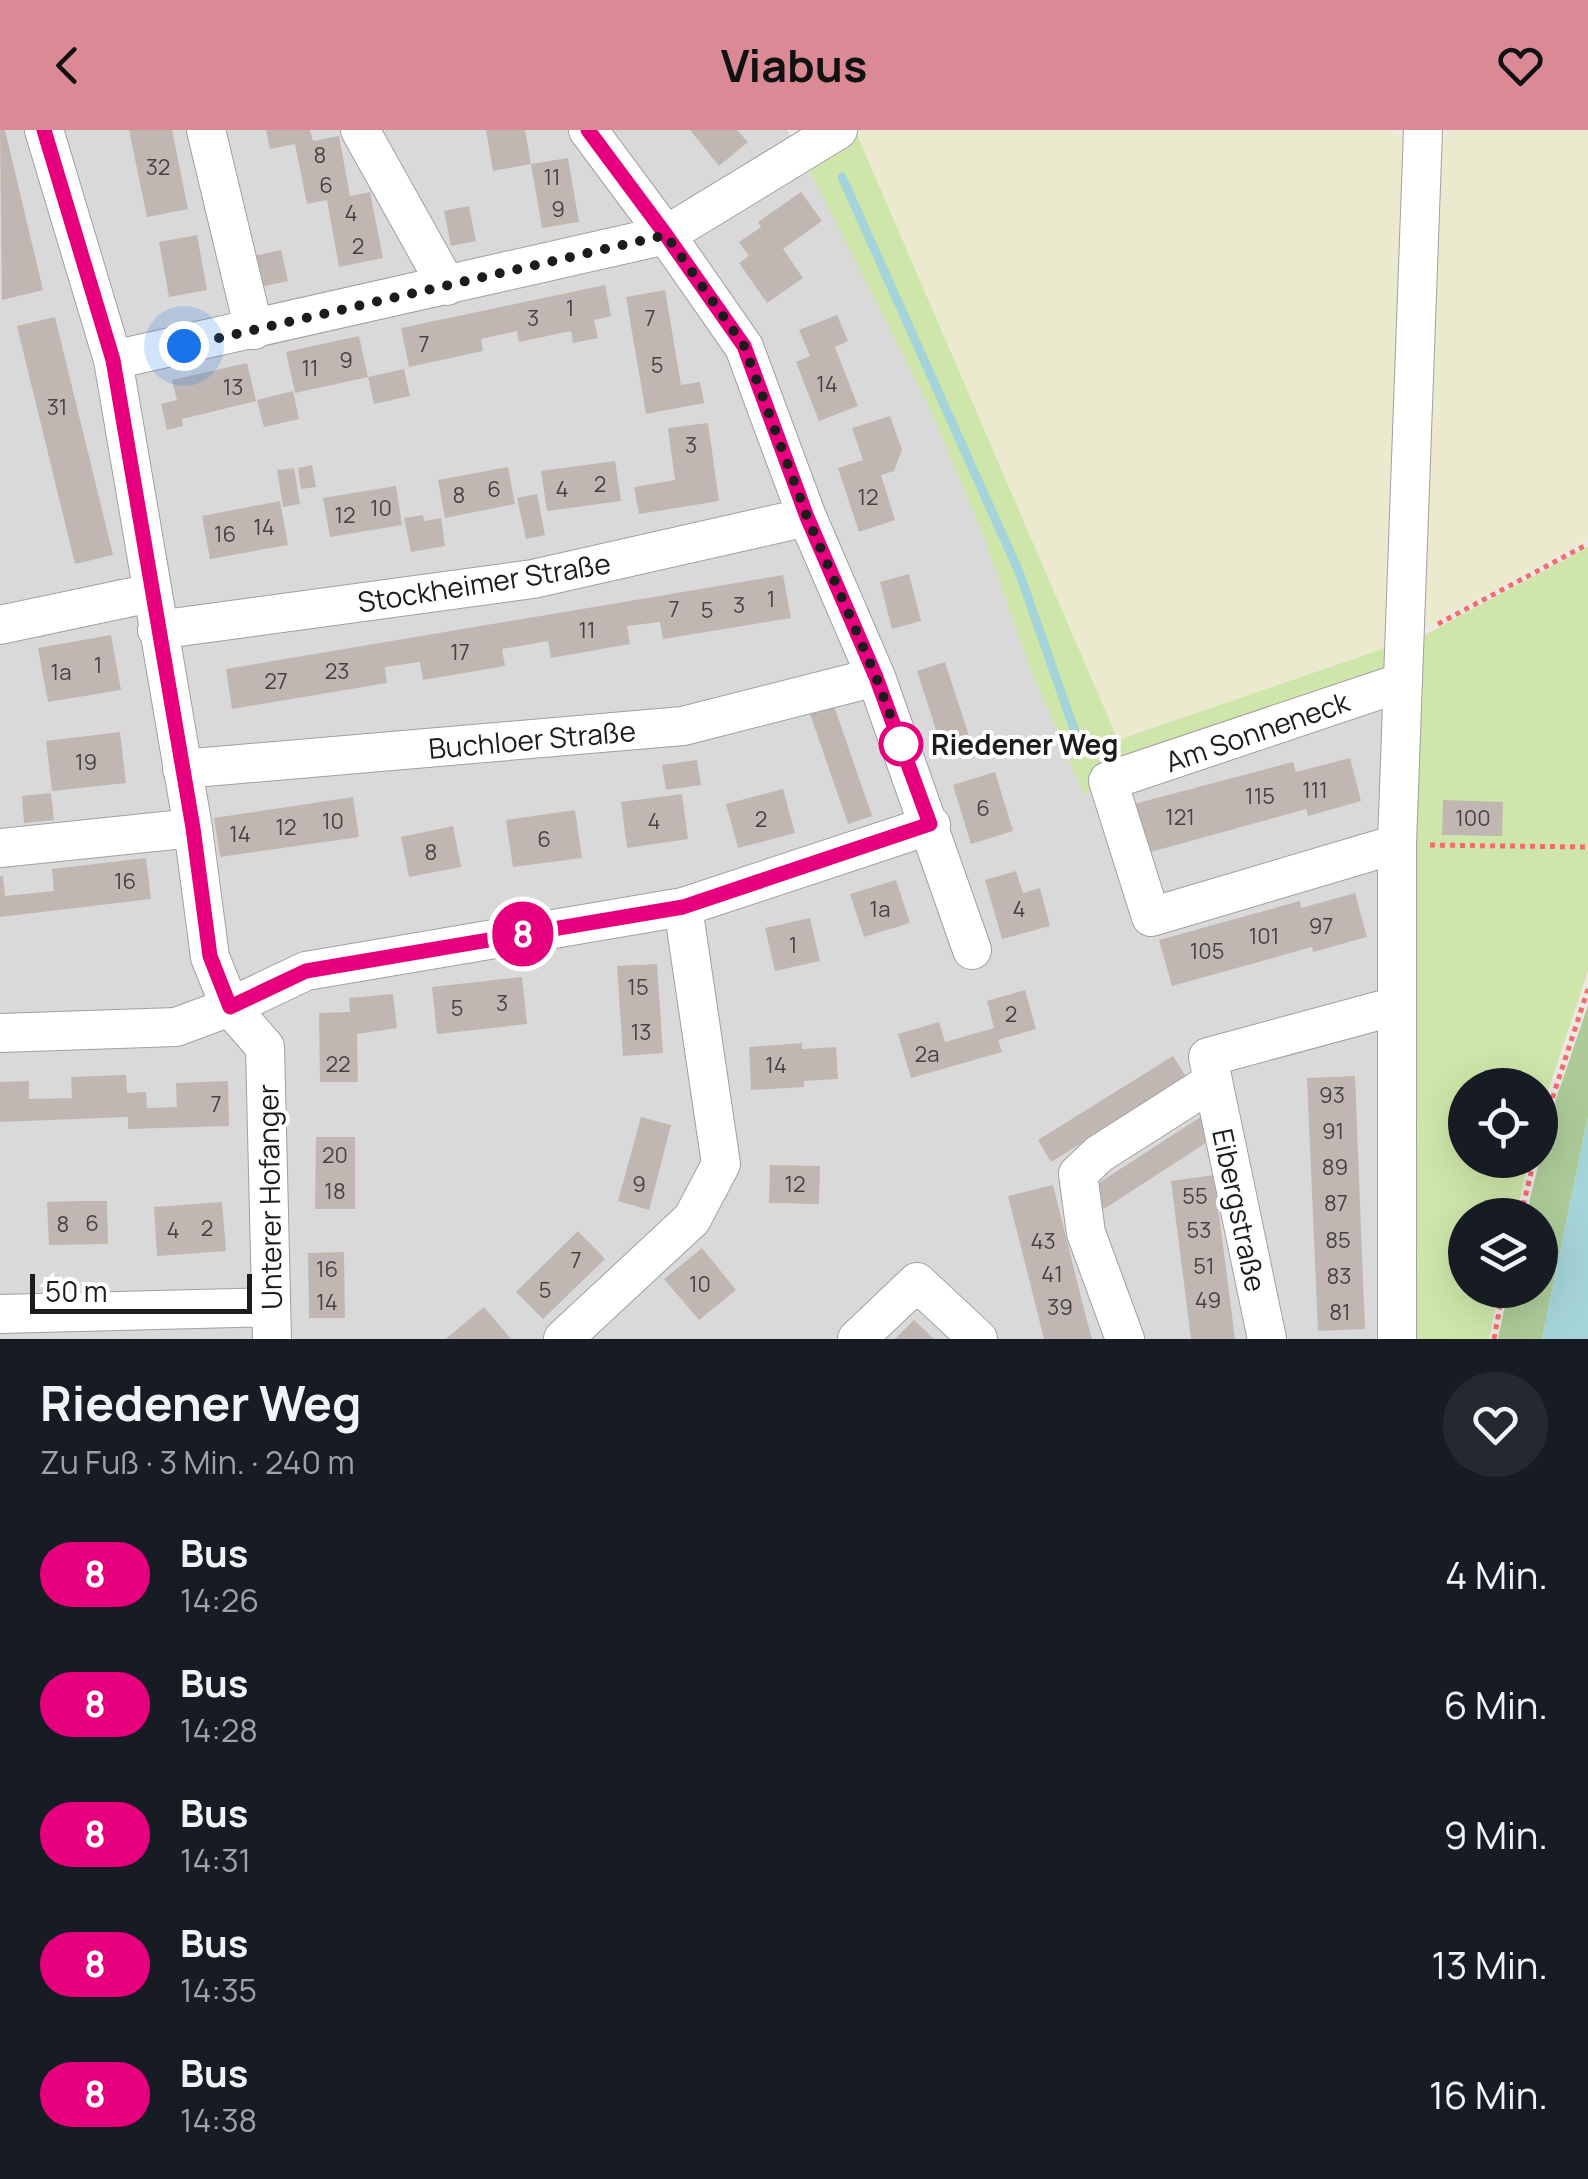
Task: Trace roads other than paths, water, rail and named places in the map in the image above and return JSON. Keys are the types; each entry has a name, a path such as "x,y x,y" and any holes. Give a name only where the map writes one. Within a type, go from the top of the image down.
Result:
{"street":[{"name":"Unterer Hofanger","path":"44,130 113,360 193,828 210,956 230,1007 265,1047 272,1323"},
{"path":"206,130 254,330"},
{"path":"360,130 447,286"},
{"path":"588,130 744,346 807,517 876,677 972,950"},
{"path":"113,360 666,235 838,130"},
{"path":"1397,1339 1397,844 1423,130"},
{"name":"Stockheimer Straße","path":"157,630 533,579 807,517"},
{"path":"0,625 151,594"},
{"name":"Buchloer Straße","path":"182,769 683,726 876,677"},
{"name":"Am Sonneneck","path":"1397,844 1151,917 1108,781 1403,682"},
{"path":"0,1033 176,1027 306,971 683,907 930,824"},
{"path":"0,848 193,828"},
{"path":"563,1339 692,1219 722,1164 683,907"},
{"name":"Eibergstraße","path":"1267,1339 1208,1056 1396,1006"},
{"name":"Eibergstraße","path":"1125,1339 1086,1234 1078,1174 1099,1154 1212,1082"},
{"path":"857,1339 917,1282 978,1339"},
{"path":"0,1314 272,1323"}],"water":[{"path":"1588,1117 1588,1339 1542,1339 1548,1308 1558,1308 1558,1262"}],"waterway":[{"path":"842,177 1019,572 1081,749"}],"place":[{"name":"Riedener Weg","path":"901,744"}]}
